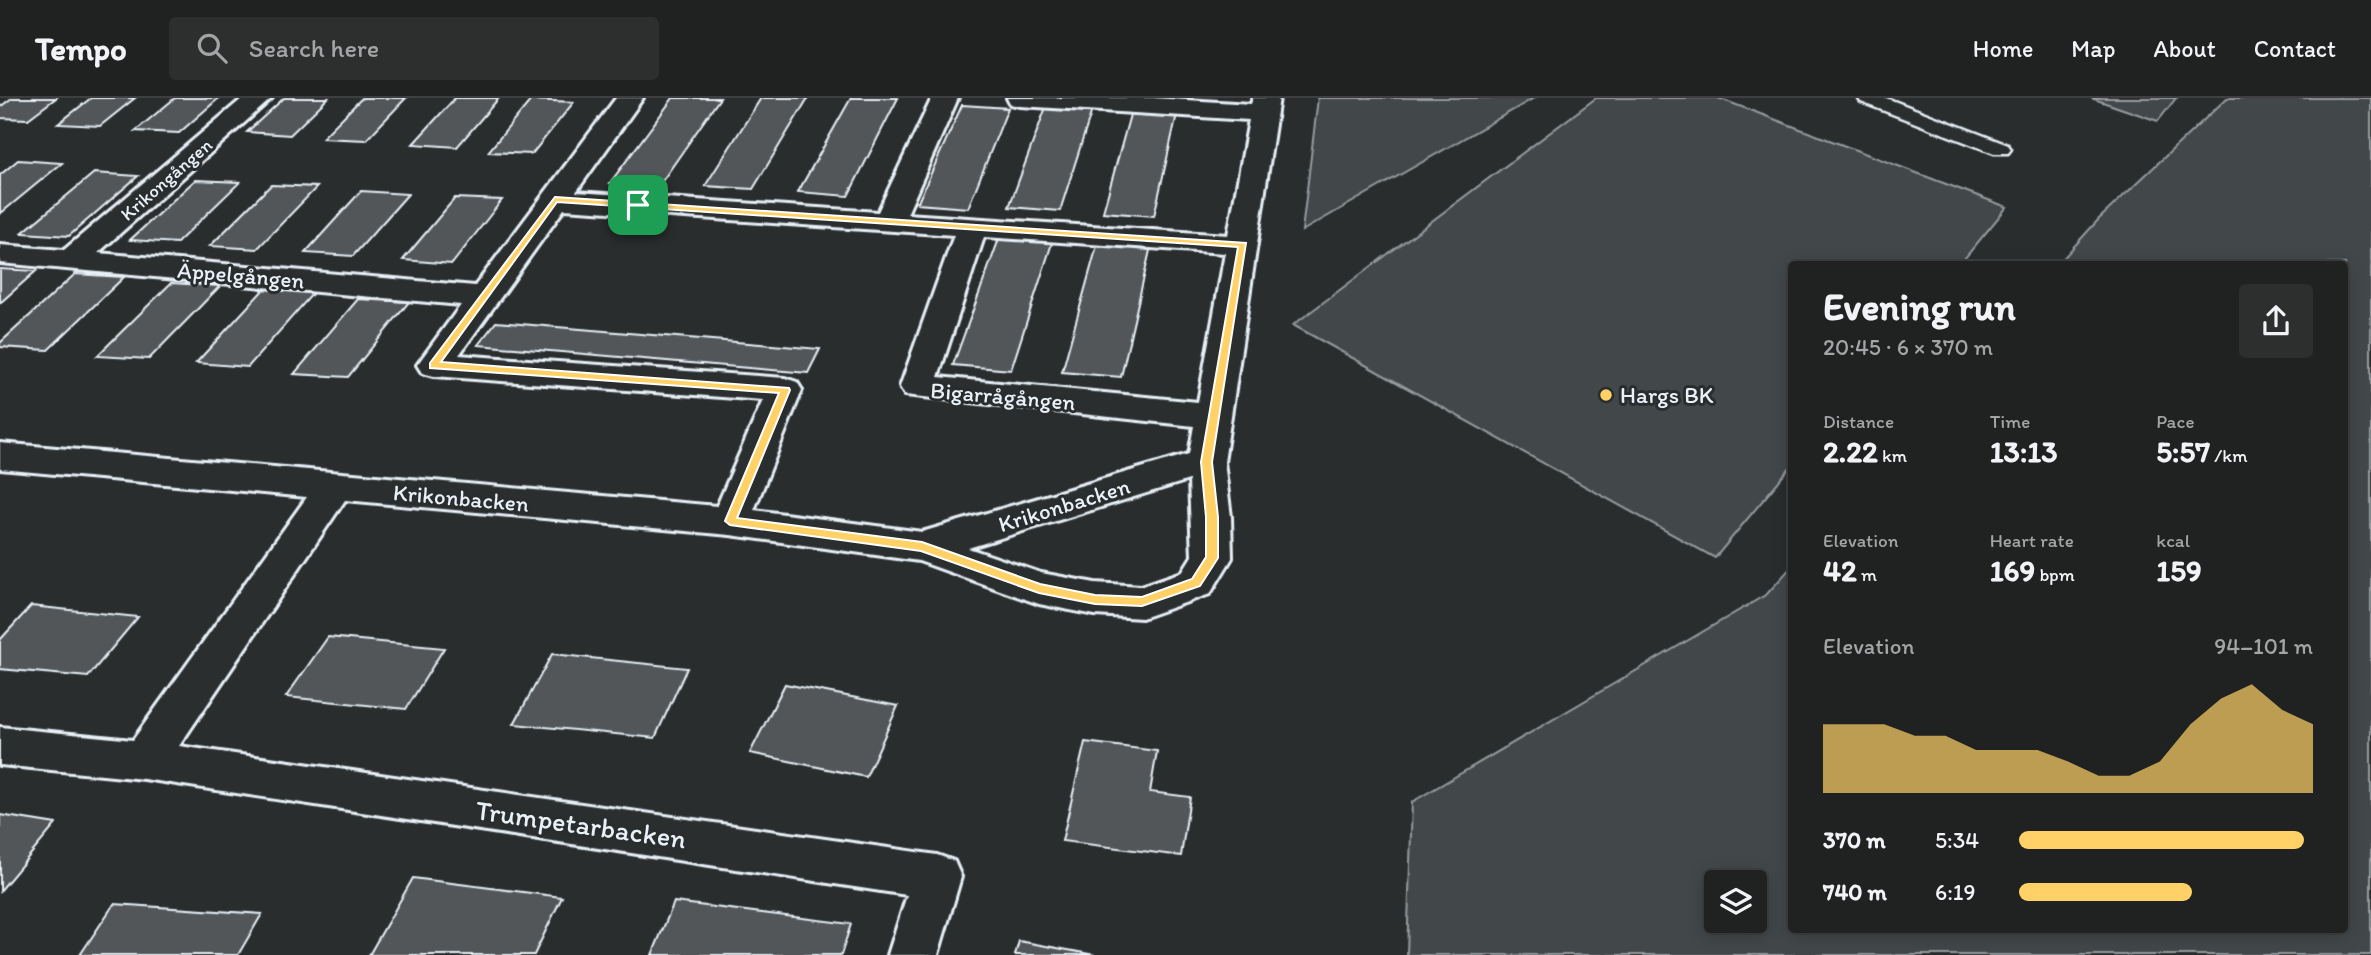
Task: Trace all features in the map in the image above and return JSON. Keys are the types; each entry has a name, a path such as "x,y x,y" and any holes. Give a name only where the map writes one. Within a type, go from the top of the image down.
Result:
{"street":[{"name":"Krikongången","path":"73,260 259,98"},
{"path":"629,98 434,365 785,390 730,521"},
{"path":"888,221 945,98"},
{"path":"1020,98 1265,106"},
{"name":"Krikonbacken","path":"0,456 730,521 922,547 1039,588 1095,600 1142,602 1196,583 1212,558 1212,517 1206,462 1265,106"},
{"path":"555,200 1243,245"},
{"name":"Bigarrågången","path":"972,228 917,387 1213,416"},
{"name":"Äppelgången","path":"0,254 482,297"},
{"name":"Krikonbacken","path":"922,547 1206,462"},
{"path":"144,760 334,487"},
{"name":"Trumpetarbacken","path":"0,746 144,760 937,877 913,955"}],"lane":[{"path":"1868,98 2001,149"}],"shaded area":[{"path":"1318,98 1534,98 1302,231"},
{"name":"Hargs BK","path":"1596,98 1718,98 2007,207 1962,261 1788,261 1788,470 1715,558 1293,325"},
{"path":"2091,98 2176,98 2158,121"},
{"path":"2227,98 2371,98 2371,955 1407,955 1412,802 1767,594 1788,570 1788,933 2348,933 2348,261 2061,261 2099,219"}],"building":[{"path":"12,98 56,98 28,119 0,118 0,107"},
{"path":"91,98 135,98 100,126 58,124"},
{"path":"175,98 219,98 179,133 135,131"},
{"path":"284,98 328,98 290,135 247,132"},
{"path":"362,98 406,98 366,140 322,138"},
{"path":"455,98 499,98 457,147 413,144"},
{"path":"673,98 720,98 658,187 610,183"},
{"path":"761,98 808,98 753,189 705,186"},
{"path":"851,98 898,98 848,196 798,192"},
{"path":"531,100 574,102 532,154 488,152"},
{"path":"962,105 1008,108 968,208 917,204"},
{"path":"1046,107 1092,110 1060,211 1009,207"},
{"path":"1131,111 1177,114 1154,216 1103,212"},
{"path":"18,160 62,163 0,214 0,175"},
{"path":"94,173 138,176 69,236 22,233"},
{"path":"195,180 240,182 177,243 130,240"},
{"path":"271,185 317,187 257,249 210,246"},
{"path":"361,191 408,194 353,256 305,253"},
{"path":"455,198 502,200 452,264 403,260"},
{"path":"1000,236 1053,240 1011,370 953,365"},
{"path":"1098,242 1151,246 1121,377 1062,372"},
{"path":"0,269 36,271 0,303"},
{"path":"75,274 124,277 48,350 0,347 0,343"},
{"path":"171,283 220,286 149,359 97,356"},
{"path":"264,289 314,292 248,367 196,363"},
{"path":"358,299 409,302 348,377 294,374"},
{"path":"496,322 820,349 808,373 478,345"},
{"path":"31,606 138,617 88,677 0,669 0,640"},
{"path":"328,637 444,648 406,709 286,697"},
{"path":"552,654 687,668 655,738 514,724"},
{"path":"785,684 898,706 866,777 750,753"},
{"path":"1085,742 1157,751 1150,792 1190,797 1181,856 1062,841"},
{"path":"0,815 56,824 0,891"},
{"path":"413,878 562,897 534,955 369,955"},
{"path":"674,902 851,924 841,955 652,955"},
{"path":"114,904 262,914 238,955 80,955"},
{"path":"1019,941 1095,955 1015,955"}],"place":[{"name":"Hargs BK","path":"1606,395"}],"route":[{"path":"555,200 638,205 1243,245 1206,462 1212,517 1212,558 1196,583 1142,602 1095,600 1039,588 922,547 730,521 785,390 434,365 555,200"}]}
